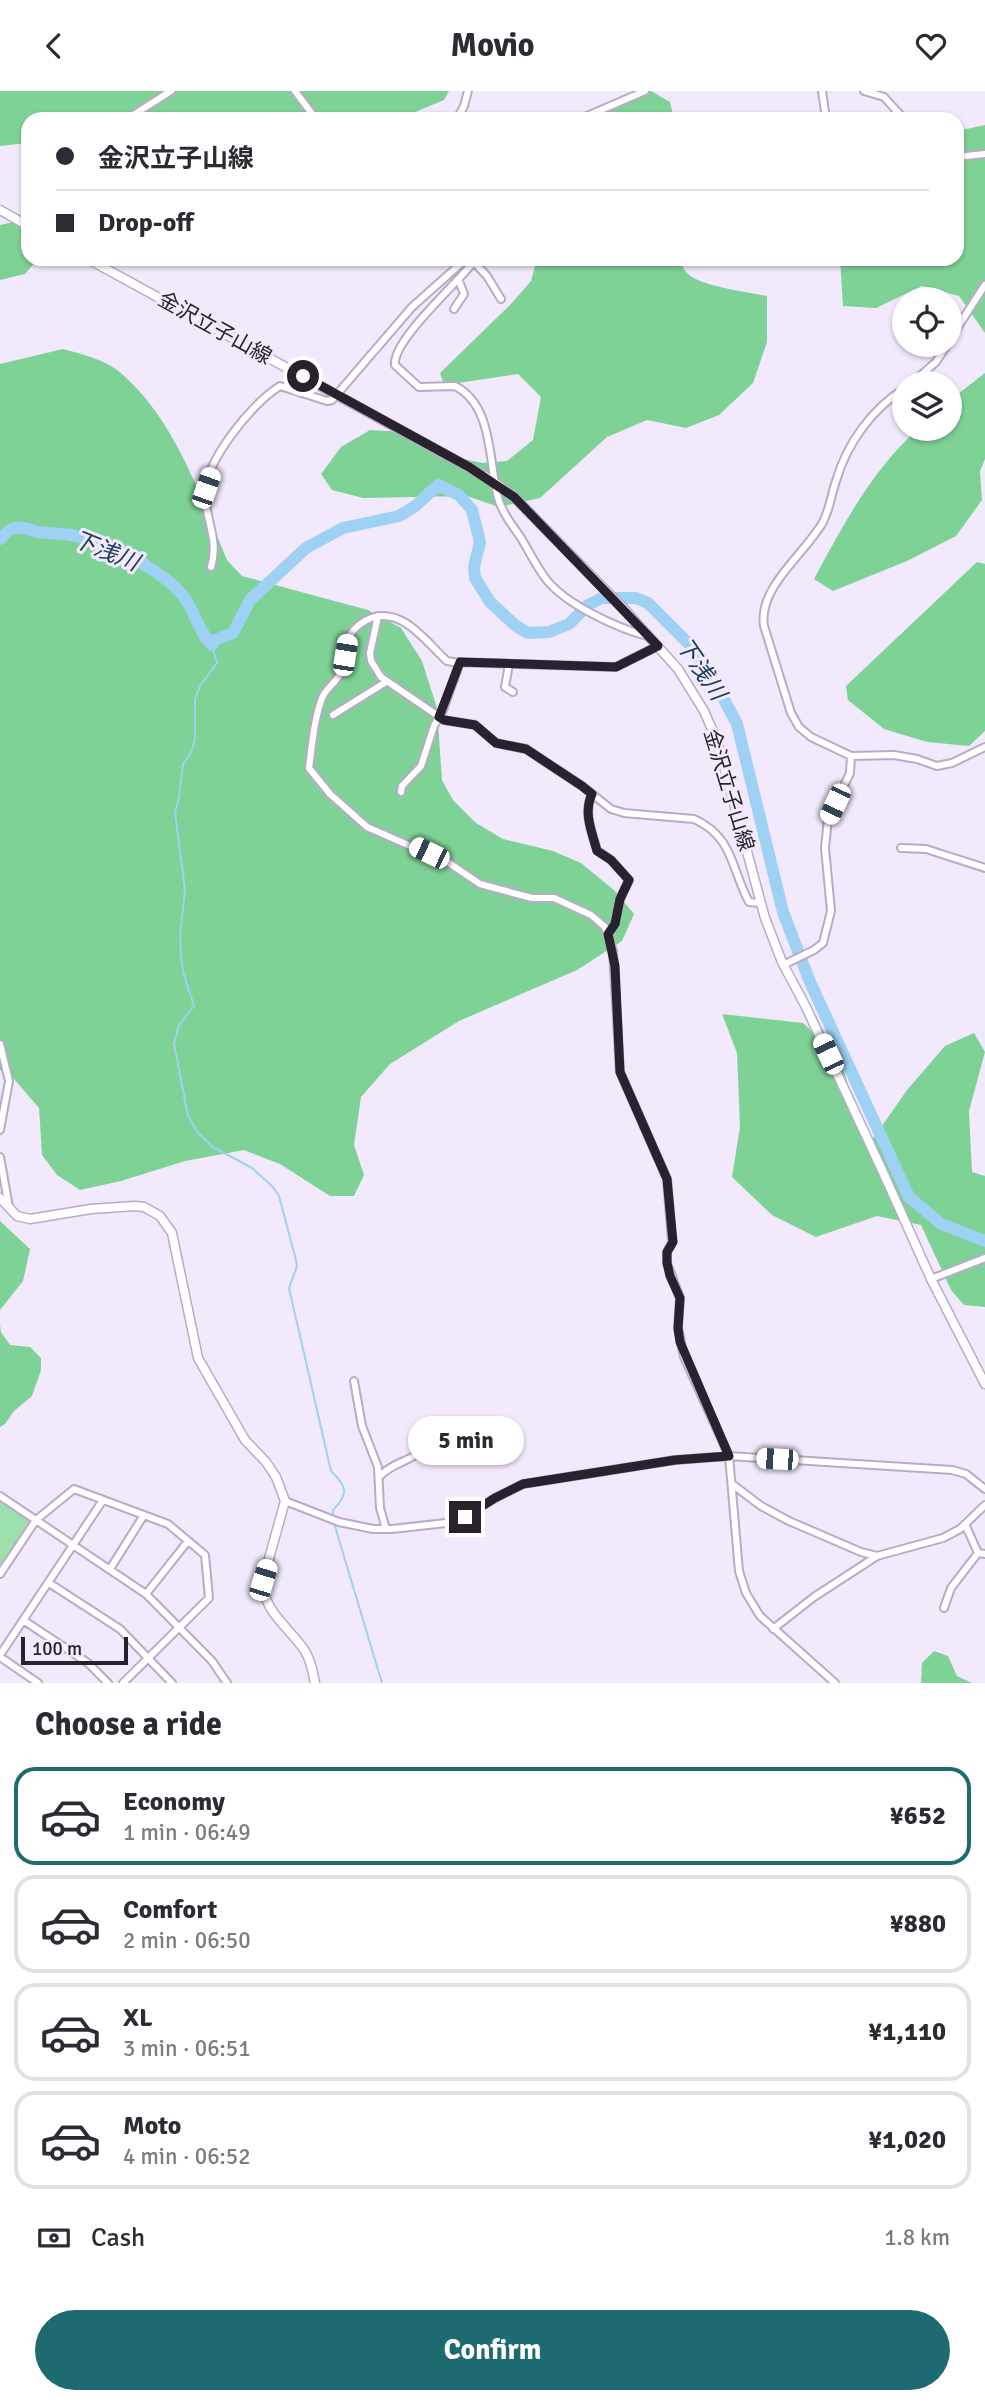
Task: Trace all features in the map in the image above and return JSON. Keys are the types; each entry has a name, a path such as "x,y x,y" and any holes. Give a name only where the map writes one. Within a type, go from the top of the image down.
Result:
{"street":[{"path":"138,112 171,91"},
{"path":"295,91 311,112"},
{"path":"461,112 468,91"},
{"path":"596,112 645,91"},
{"path":"822,91 825,112"},
{"path":"864,91 884,97 898,112"},
{"path":"964,156 985,155"},
{"path":"0,210 21,222"},
{"name":"金沢立子山線","path":"102,266 496,483 514,497 605,589 678,669 704,711 717,741 761,903 783,965 876,1157 931,1279 985,1384"},
{"path":"211,567 214,536 205,495 223,447 247,416 277,386 284,385 327,401 336,395 412,307 458,266"},
{"path":"471,266 459,281 431,306 394,360 398,369 419,387 455,386 470,399 491,448 504,514 546,579 584,608 636,633 649,636"},
{"path":"479,266 501,299"},
{"path":"454,309 464,295 459,281"},
{"path":"962,320 985,285"},
{"path":"926,371 939,357"},
{"path":"892,398 879,408 855,438 838,473 830,506 821,524 771,589 765,601 763,617 795,722 811,737 851,755 894,755 937,766 952,763 985,747"},
{"path":"378,616 370,653 371,661 386,681 444,720 475,725 496,743 526,749 611,809 624,813 694,819 704,823 724,841 750,902 761,903"},
{"path":"658,646 616,667 447,661 413,627 387,616 378,616 363,622 348,639 340,676 322,698 309,768 367,827 449,863 480,884 532,898 554,898 592,915 605,927 615,966 620,1072 667,1179 673,1242 667,1252 667,1263 680,1298 680,1342 729,1456 739,1571 751,1603 773,1629 835,1683"},
{"path":"401,792 402,786 421,765 433,726 460,662"},
{"path":"509,664 505,687 513,691"},
{"path":"333,715 386,681"},
{"path":"783,965 814,950 822,943 831,911 825,848 828,819 850,773 851,755"},
{"path":"592,794 587,803 587,814 597,851 611,860 629,880 620,899 615,924 608,934"},
{"path":"901,848 926,849 985,868"},
{"path":"0,1044 9,1080 0,1130"},
{"path":"0,1157 10,1208"},
{"path":"0,1198 21,1218 33,1219 63,1212 135,1206 152,1211 166,1223 172,1233 198,1358 246,1440 276,1477 285,1501 263,1580 263,1589 268,1606 306,1652 315,1683"},
{"path":"931,1279 985,1258"},
{"path":"354,1381 362,1426 380,1476 380,1508 386,1529"},
{"path":"380,1476 395,1464 413,1457 428,1444 442,1439"},
{"path":"285,1501 339,1522 386,1529 455,1522 523,1484 675,1460 729,1456 953,1470 967,1474 985,1489"},
{"path":"732,1484 761,1506 789,1521 861,1552 877,1556"},
{"path":"0,1574 36,1520 74,1489 168,1524 205,1555 209,1598 123,1683"},
{"path":"0,1496 146,1594 212,1661 227,1683"},
{"path":"38,1683 0,1656 103,1500"},
{"path":"773,1629 814,1597 877,1556 943,1538 965,1524 985,1506"},
{"path":"110,1569 144,1515"},
{"path":"943,1608 951,1588 982,1553 965,1524"},
{"path":"146,1594 188,1541"},
{"path":"50,1583 120,1629 172,1683"},
{"path":"23,1621 88,1663 108,1683"}],"green space":[{"path":"0,91 449,91 444,100 415,112 21,112 21,144 0,146"},
{"path":"636,91 651,91 670,102 672,112 602,112"},
{"path":"985,125 985,333 962,300 962,287 892,287 892,300 876,308 843,306 840,266 964,266 964,130"},
{"path":"21,220 21,266 32,266 25,274 0,280 0,225"},
{"path":"535,266 683,266 699,281 767,296 767,342 753,383 719,415 686,428 647,420 607,437 540,498 499,507 467,496 363,498 332,490 321,474 341,447 370,430 403,432 449,456 482,463 507,461 533,440 541,397 518,374 444,385 440,373 531,281"},
{"path":"63,349 109,365 141,393 172,437 196,485 227,560 242,576 368,610 401,628 422,661 437,708 442,780 453,800 476,823 503,839 553,851 581,863 615,891 634,914 622,941 577,970 459,1021 390,1064 361,1097 354,1145 364,1175 354,1196 330,1196 280,1164 244,1150 185,1161 121,1181 80,1190 57,1175 42,1155 39,1108 14,1079 0,1070 0,364"},
{"path":"985,373 985,459 980,471 982,500 956,536 907,561 833,591 814,579 873,480 906,441 962,441 962,391"},
{"path":"977,562 985,564 985,731 969,746 927,742 884,729 848,700 846,686"},
{"path":"722,1014 803,1023 840,1057 857,1117 872,1140 907,1090 945,1046 974,1033 985,1052 969,1111 972,1172 985,1176 985,1307 964,1305 951,1290 921,1225 877,1216 816,1237 772,1215 732,1177 740,1127 737,1053"},
{"path":"0,1221 30,1249 23,1281 0,1310"},
{"path":"0,1325 1,1332 10,1345 30,1347 41,1358 41,1370 32,1396 0,1427"},
{"path":"0,1500 32,1522 0,1568"},
{"path":"934,1651 948,1656 957,1676 972,1683 921,1683 922,1663"}],"waterway":[{"name":"下浅川","path":"0,539 10,530 22,528 88,539 128,555 154,571 182,594 212,645 215,640 233,633 250,600 306,548 343,528 399,516 414,507 438,485 459,495 472,510 480,542 474,567 475,578 490,602 516,626 528,633 549,632 569,624 588,605 602,598 636,598 648,603 690,645 712,677 737,724 783,912 810,982 909,1197 941,1224 985,1241"},
{"path":"212,645 217,663 200,686 195,699 195,739 192,751 183,764 175,812 185,890 180,935 181,955 183,972 194,1006 179,1025 174,1044 188,1116 199,1134 213,1147 252,1168 279,1196 297,1266 289,1288 331,1471 344,1490 342,1499 333,1510 333,1518"},
{"path":"334,1523 382,1683"}],"route":[{"path":"303,376 490,479 514,497 658,646 616,667 460,662 439,717 475,725 503,746 526,749 592,794 587,803 587,814 597,851 611,860 629,880 620,899 615,924 608,934 615,966 620,1072 667,1179 673,1242 667,1252 667,1263 680,1298 678,1328 684,1357 729,1456 675,1460 523,1484 465,1517"}]}
